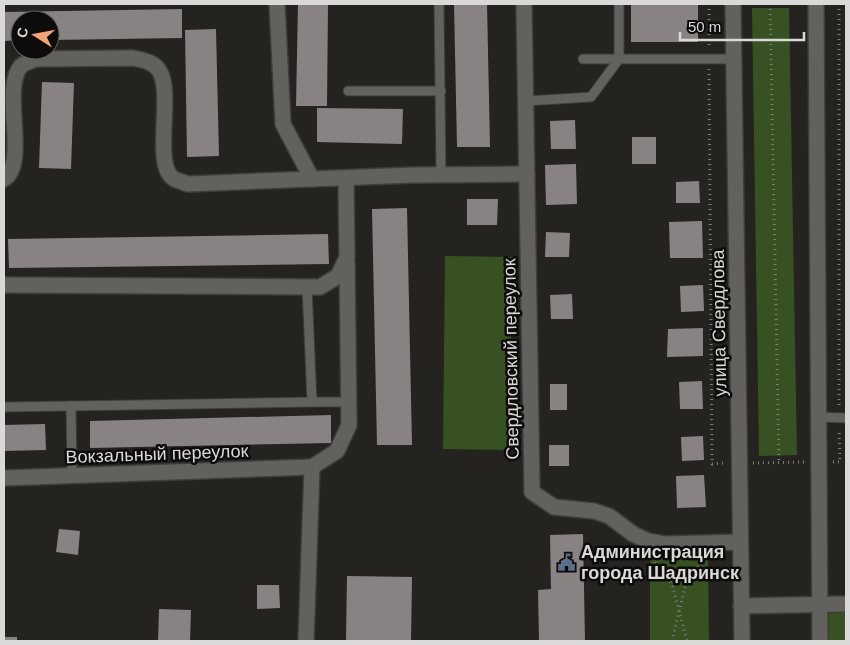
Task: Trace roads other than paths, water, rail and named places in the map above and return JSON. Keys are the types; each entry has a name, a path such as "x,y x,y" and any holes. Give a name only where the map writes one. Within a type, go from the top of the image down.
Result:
{"street":[{"path":"277,4 283,124 312,179"},
{"name":"Свердловский переулок","path":"524,4 532,492 554,507 594,511 609,516 634,534 648,541 665,544 740,542"},
{"name":"улица Свердлова","path":"733,4 742,641"},
{"path":"816,4 820,641"},
{"path":"4,179 8,176 14,160 14,78 22,65 35,60 134,58 148,61 160,72 164,88 164,166 172,178 188,184 441,175 527,174"},
{"path":"306,641 312,468 337,451 349,425 346,178"},
{"path":"4,285 320,287 338,276 347,258"},
{"name":"Вокзальный переулок","path":"4,478 312,468"},
{"path":"741,606 846,604"}],"lane":[{"path":"439,4 441,175"},
{"path":"526,101 592,97 619,59 619,4"},
{"path":"583,58 734,59"},
{"path":"348,90 441,91"},
{"path":"307,287 312,402"},
{"path":"4,407 349,402"},
{"path":"71,406 72,476"},
{"path":"818,417 843,418"}],"place":[{"name":"Администрация города Шадринск","path":"567,562"}]}
